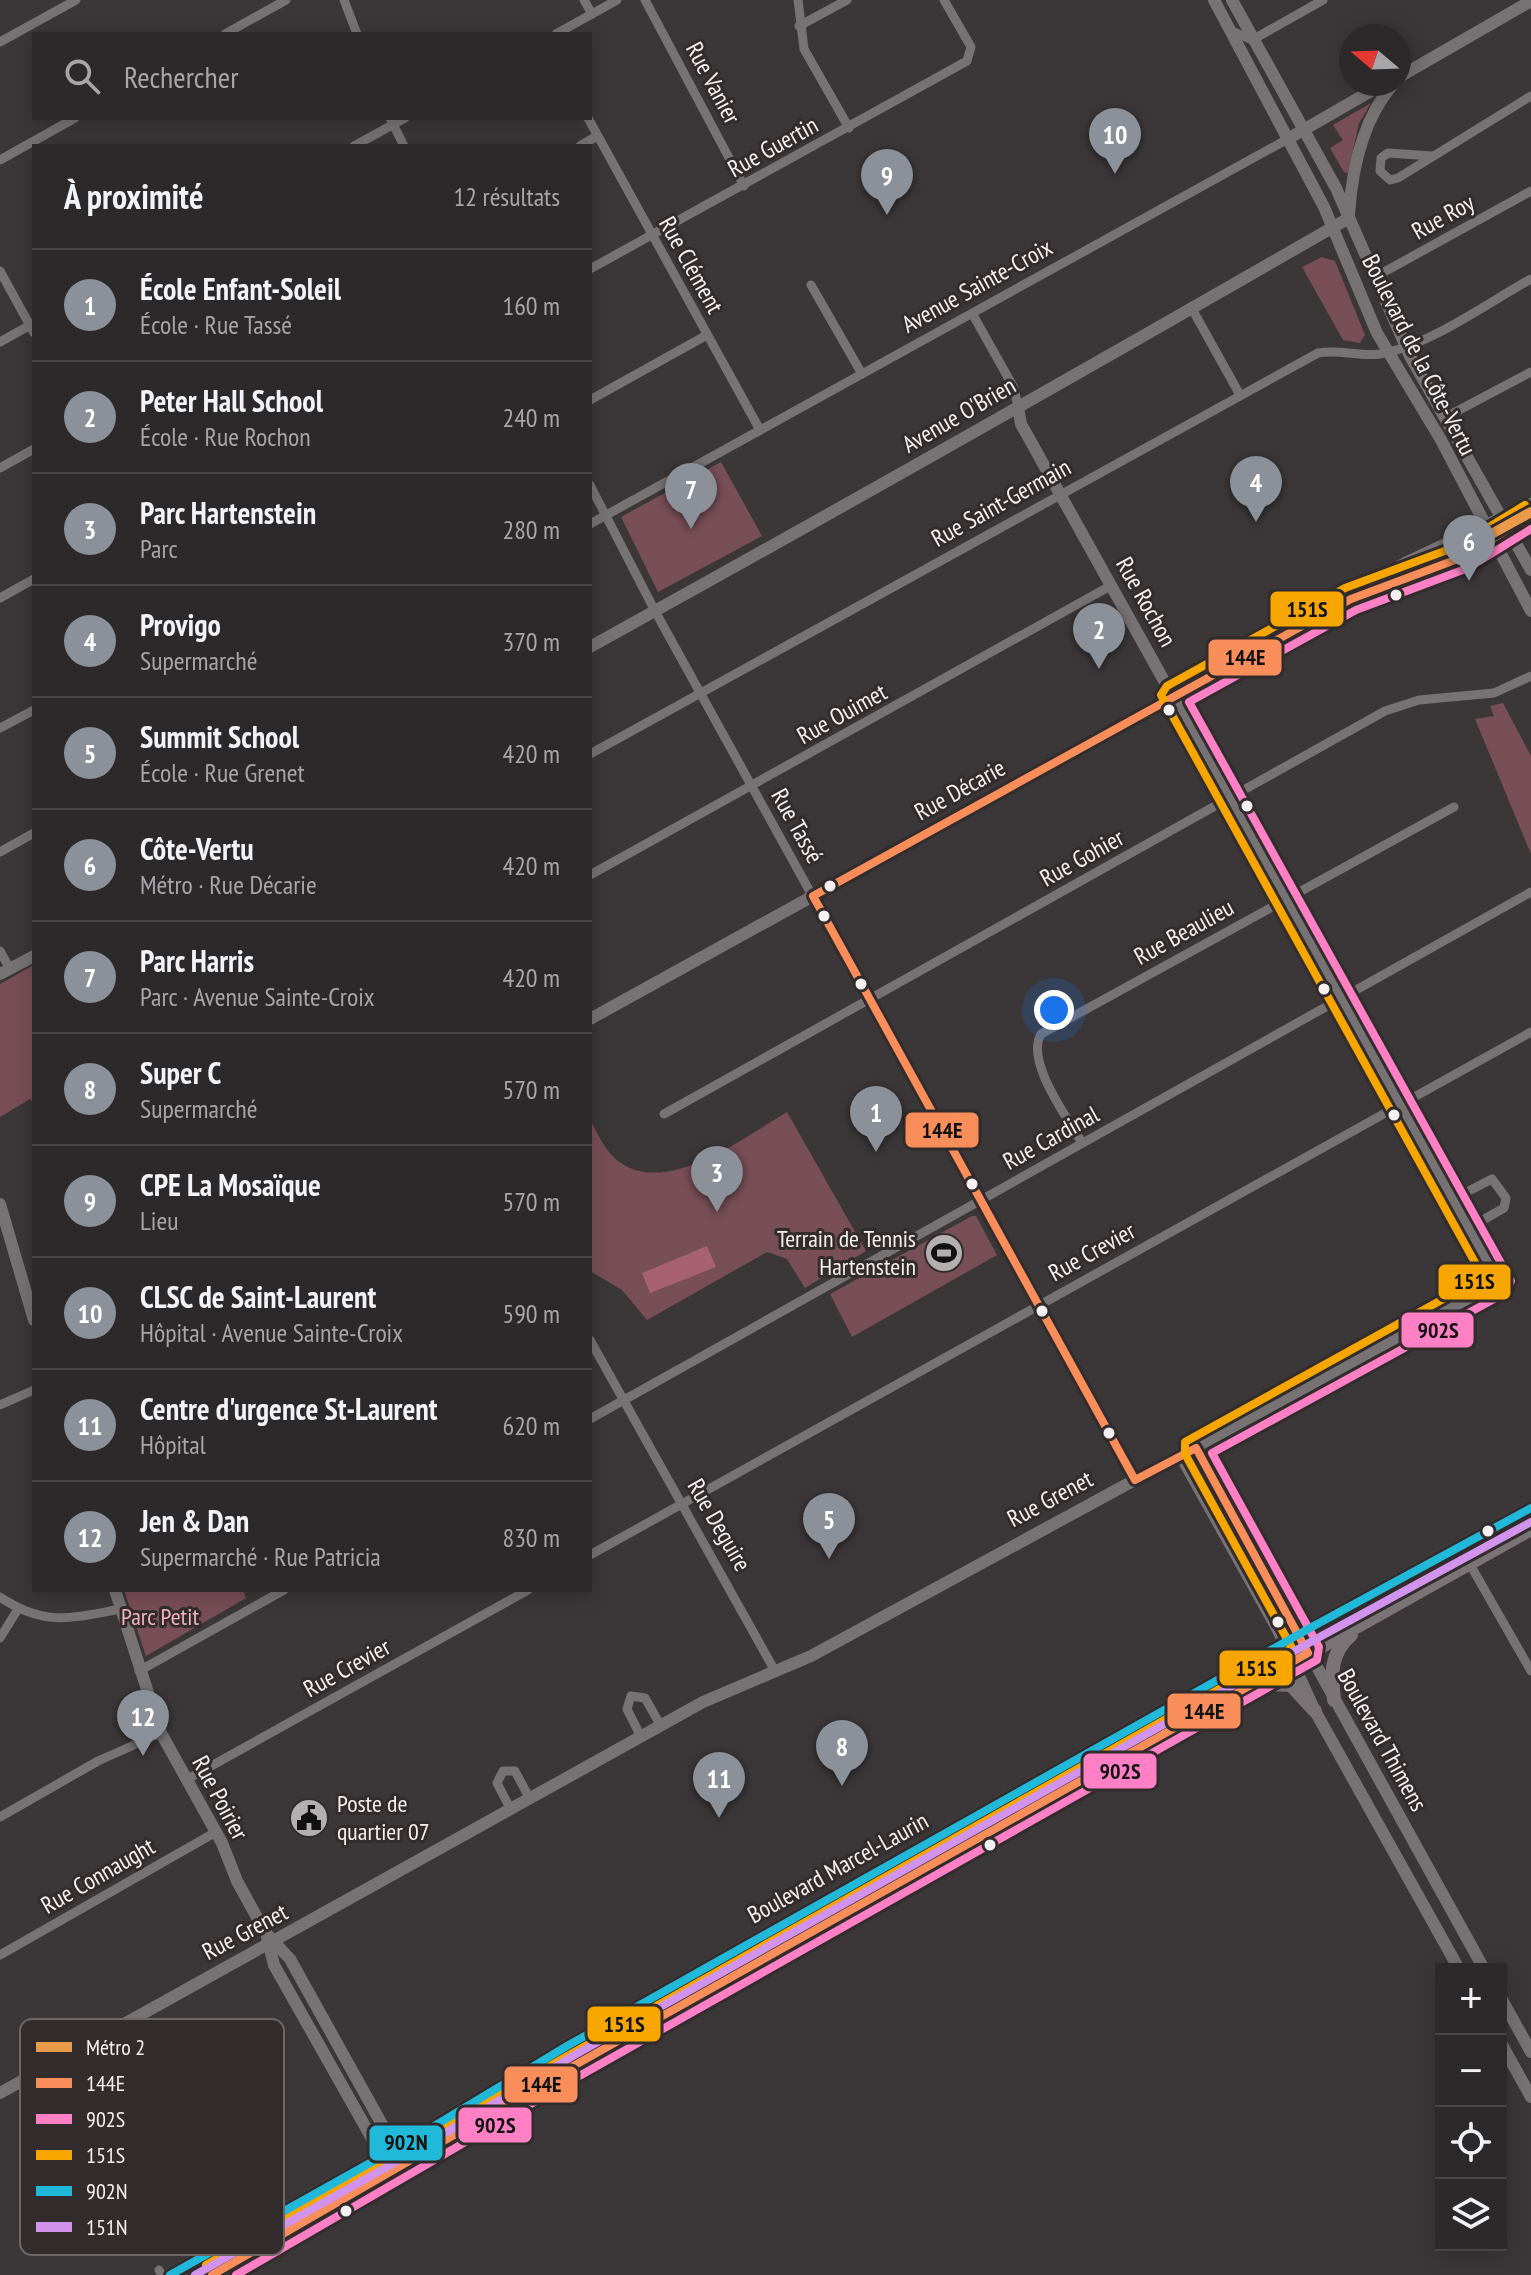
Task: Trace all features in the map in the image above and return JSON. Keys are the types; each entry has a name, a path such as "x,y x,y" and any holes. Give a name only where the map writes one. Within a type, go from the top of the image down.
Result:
{"main road":[{"name":"Boulevard Marcel-Laurin","path":"284,2211 567,2046 996,1804 1531,1508"},
{"name":"Boulevard Marcel-Laurin","path":"284,2235 557,2075 1531,1529"},
{"path":"1334,1700 1331,1670 1337,1651 1347,1638 1374,1617"},
{"path":"1228,1698 1284,1683 1293,1686 1315,1711"},
{"path":"996,1804 1006,1823"},
{"name":"Boulevard Marcel-Laurin","path":"170,2275 206,2255"},
{"name":"Boulevard Marcel-Laurin","path":"212,2275 248,2255"}],"street":[{"path":"0,42 76,0"},
{"path":"229,32 286,0"},
{"path":"344,0 356,32"},
{"path":"584,0 592,14"},
{"path":"560,32 617,0"},
{"name":"Rue Vanier","path":"645,0 744,186"},
{"path":"798,0 804,49 849,128"},
{"path":"799,26 847,0"},
{"name":"Rue Guertin","path":"592,268 849,128 971,55 971,47 944,0"},
{"name":"Boulevard de la Côte-Vertu","path":"1214,0 1333,227 1364,305 1441,440 1531,611"},
{"name":"Boulevard de la Côte-Vertu","path":"1232,0 1305,130 1349,218 1406,345 1444,418 1531,570"},
{"path":"1230,30 1249,41 1323,0"},
{"path":"1411,70 1531,1"},
{"name":"Avenue Sainte-Croix","path":"592,523 973,315 1363,96"},
{"path":"1349,218 1351,189 1368,122 1385,96"},
{"path":"1432,156 1388,153 1381,158 1380,171 1387,178 1395,180 1531,96"},
{"path":"0,160 71,120"},
{"name":"Rue Clément","path":"589,120 760,430"},
{"path":"357,144 391,122 403,144"},
{"path":"583,144 597,136"},
{"name":"Rue Roy","path":"1375,277 1531,191"},
{"name":"Avenue O'Brien","path":"592,646 1349,218"},
{"path":"0,271 32,325"},
{"name":"Rue Saint-Germain","path":"592,753 1318,353 1338,349 1370,355 1389,351 1442,328 1531,279"},
{"path":"811,285 862,374"},
{"path":"1191,307 1240,395"},
{"name":"Rue Rochon","path":"973,315 1014,388 1021,424 1499,1282"},
{"path":"0,342 32,327"},
{"path":"592,399 707,335"},
{"path":"1444,418 1531,372"},
{"path":"0,468 32,450"},
{"name":"Rue Tassé","path":"592,489 655,611 1135,1480"},
{"path":"1504,525 1531,504"},
{"path":"1504,525 1531,515"},
{"name":"Rue Décarie","path":"592,1018 1351,599 1394,569 1485,528 1504,525"},
{"name":"Rue Décarie","path":"1351,599 1456,560 1492,541 1504,525"},
{"path":"0,598 32,580"},
{"name":"Rue Ouimet","path":"592,874 1112,585"},
{"name":"Rue Gohier","path":"664,1114 1394,707 1409,706 1419,700 1494,693 1531,676"},
{"path":"0,728 32,711"},
{"name":"Rue Beaulieu","path":"1082,1143 1036,1061 1036,1043 1041,1034 1454,807"},
{"path":"0,852 32,834"},
{"name":"Rue Cardinal","path":"592,1418 1531,892"},
{"path":"0,951 5,972 32,957"},
{"name":"Rue Crevier","path":"592,1554 1531,1032"},
{"path":"1453,1199 1492,1179 1506,1198 1504,1208 1469,1228"},
{"path":"0,1204 32,1313"},
{"name":"Rue Grenet","path":"129,2019 269,1939 511,1810 726,1690 825,1649 1499,1282"},
{"name":"Rue Deguire","path":"592,1344 775,1671"},
{"path":"0,1405 32,1391"},
{"name":"Boulevard Thimens","path":"1196,1448 1481,1963"},
{"name":"Boulevard Thimens","path":"1181,1456 1285,1643 1315,1711 1456,1963"},
{"path":"1460,1547 1531,1671"},
{"name":"Rue Poirier","path":"116,1592 161,1733 216,1832 269,1939 274,1965 397,2171"},
{"path":"259,1592 264,1601"},
{"path":"139,1671 280,1592"},
{"name":"Rue Crevier","path":"186,1780 524,1592"},
{"path":"0,1597 18,1609 59,1620 121,1609"},
{"path":"0,1638 18,1609"},
{"path":"641,1737 627,1709 631,1696 645,1698 661,1726"},
{"path":"0,1817 98,1761 161,1733"},
{"path":"511,1810 497,1783 503,1771 515,1771 530,1799"},
{"name":"Rue Connaught","path":"0,1955 216,1832"},
{"path":"1507,2009 1531,2052"},
{"path":"1507,2054 1531,2097"},
{"name":"Rue Grenet","path":"0,2093 20,2082"}],"green space":[{"path":"1371,103 1359,123 1348,173 1344,172 1330,148 1343,140 1333,125"},
{"path":"1322,257 1335,261 1365,335 1360,343 1343,340 1302,267"},
{"path":"721,462 762,536 658,592 621,517"},
{"path":"1503,703 1531,756 1531,854 1475,719 1494,716 1490,706"},
{"path":"32,966 32,1102 30,1099 0,1117 0,984"},
{"path":"787,1112 866,1251 805,1288 787,1259 767,1252 647,1320 622,1290 592,1272 592,1123 613,1157 637,1171 659,1172 681,1168 727,1148"},
{"path":"976,1216 997,1255 852,1337 830,1294"},
{"name":"Parc Petit","path":"125,1592 244,1592 246,1598 146,1656"}],"shaded area":[{"path":"707,1246 716,1267 650,1293 642,1273"}],"metro line":[{"name":"2","path":"1470,546 1531,512"}],"transit line":[{"name":"151S","path":"284,2220 562,2059 1292,1648 1185,1454 1185,1442 1483,1277 1161,695 1167,686 1345,588 1458,546 1525,505"},
{"name":"144E","path":"284,2233 568,2069 1308,1653 1196,1448 1135,1480 813,896 1351,599 1463,557 1531,515"},
{"name":"902S","path":"284,2247 574,2079 1317,1660 1319,1647 1212,1453 1505,1293 1511,1281 1189,702 1356,610 1468,568 1531,529"},
{"name":"902N","path":"284,2211 411,2140 567,2046 1310,1628 1531,1508"},
{"name":"151N","path":"284,2225 417,2150 573,2056 1316,1639 1531,1522"},
{"name":"902N","path":"170,2275 206,2255"},
{"name":"151S","path":"206,2265 223,2255"},
{"name":"151N","path":"195,2275 231,2255"},
{"name":"144E","path":"212,2275 247,2255"},
{"name":"902S","path":"236,2275 270,2255"}],"place":[{"name":"CLSC de Saint-Laurent","path":"1115,174"},
{"name":"CPE La Mosaïque","path":"887,215"},
{"name":"Provigo","path":"1256,522"},
{"name":"Parc Harris","path":"691,529"},
{"name":"Côte-Vertu","path":"1469,581"},
{"name":"Peter Hall School","path":"1099,669"},
{"name":"École Enfant-Soleil","path":"876,1152"},
{"name":"Parc Hartenstein","path":"717,1212"},
{"name":"Terrain de Tennis Hartenstein","path":"944,1253"},
{"name":"Summit School","path":"829,1559"},
{"name":"Jen & Dan","path":"143,1756"},
{"name":"Super C","path":"842,1786"},
{"name":"Poste de quartier 07","path":"309,1818"},
{"name":"Centre d'urgence St-Laurent","path":"719,1818"}]}
